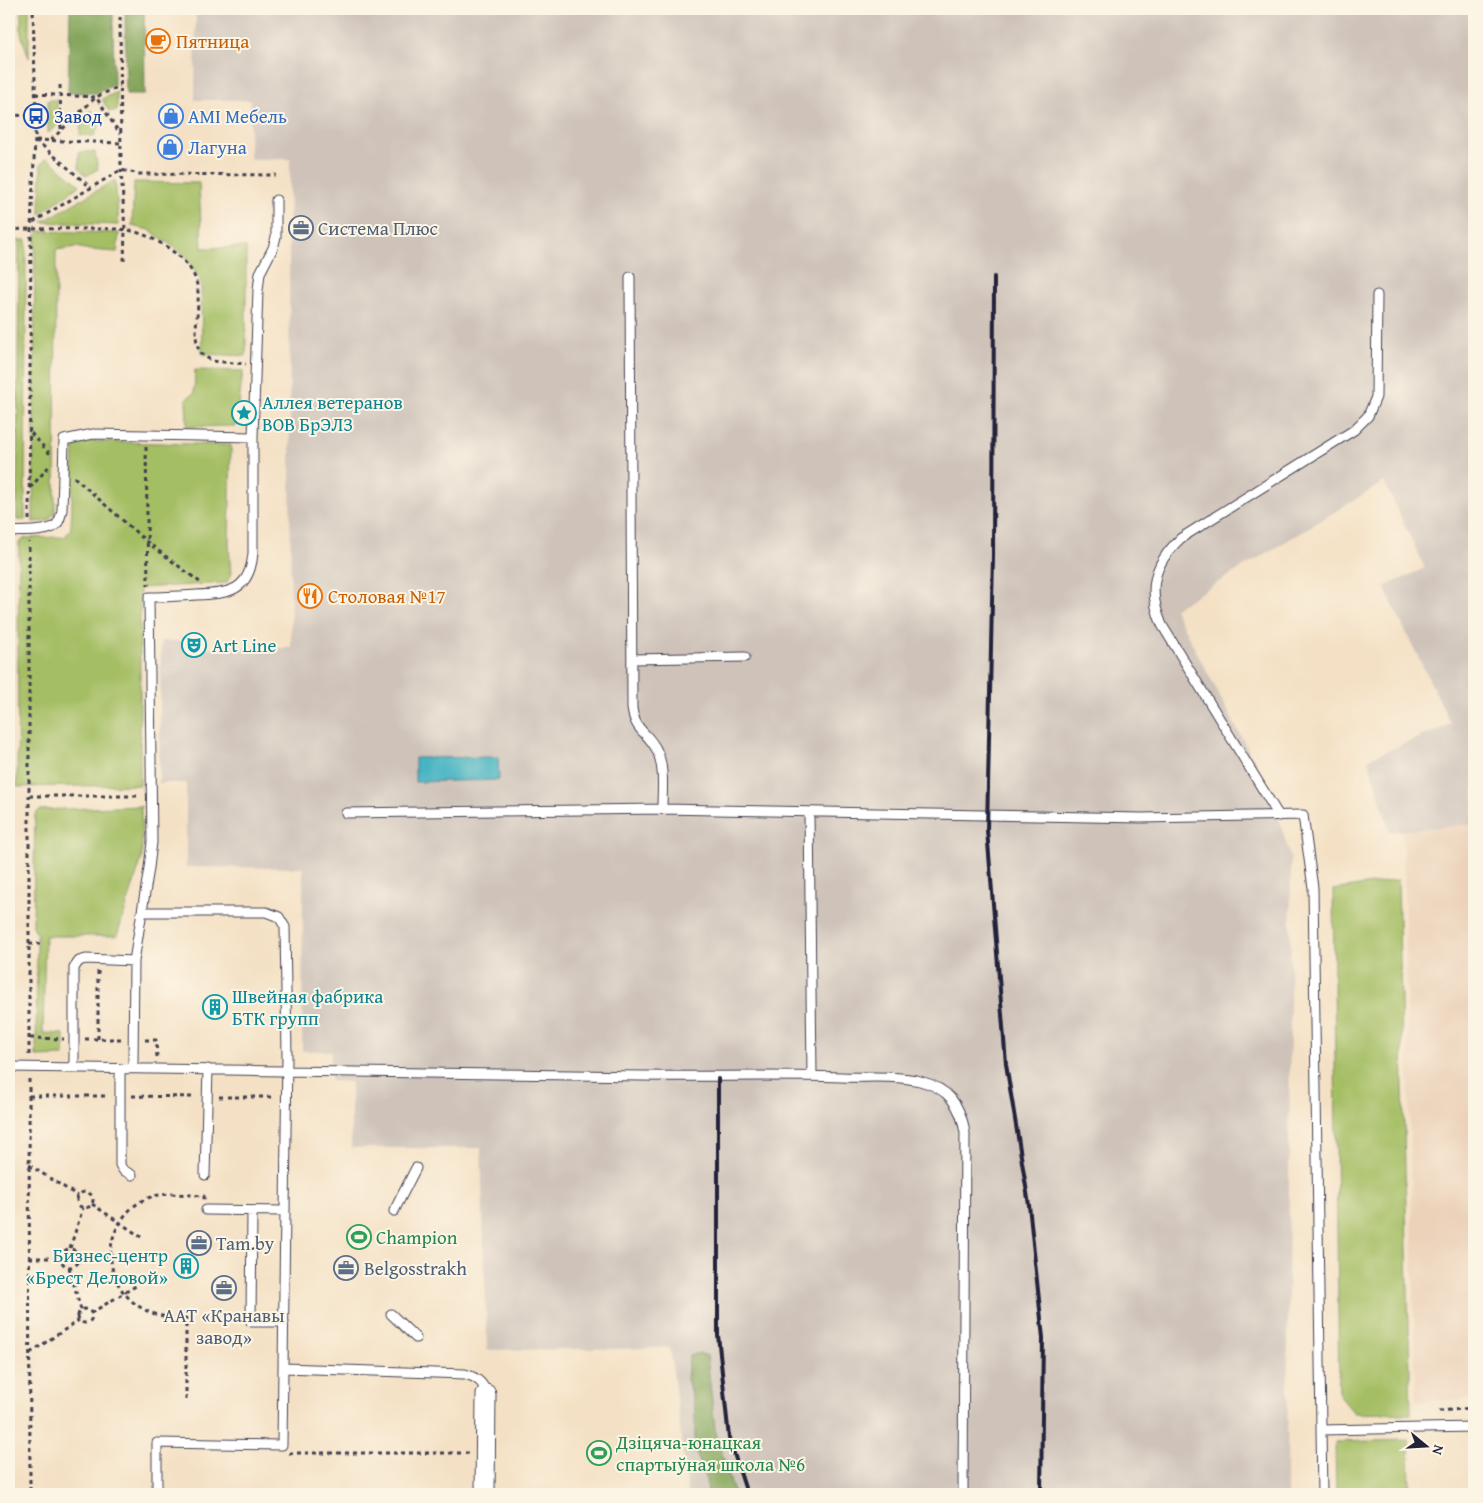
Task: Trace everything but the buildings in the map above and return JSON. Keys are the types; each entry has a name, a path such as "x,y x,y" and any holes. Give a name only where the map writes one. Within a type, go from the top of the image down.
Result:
{"street":[{"path":"485,1494 486,1394"}],"lane":[{"path":"133,1068 134,961 152,842 149,597 216,594 232,590 246,580 252,563 253,436 258,290 260,273 273,248 276,237 276,200"},
{"path":"630,276 633,716 641,732 653,744 661,761 662,809"},
{"path":"1279,816 1162,626 1154,602 1156,573 1170,548 1181,538 1354,430 1368,416 1373,407 1377,388 1377,295"},
{"path":"9,532 52,528 59,521 62,510 64,440 88,434 253,436"},
{"path":"632,659 745,658"},
{"path":"346,813 662,809 1140,818 1303,815 1313,888 1322,1494"},
{"path":"809,812 812,1076"},
{"path":"142,912 266,912 279,917 286,932 282,1444 157,1443 157,1494"},
{"path":"74,1068 74,968 82,959 134,961"},
{"path":"9,1067 644,1076 812,1076 918,1080 942,1090 959,1108 965,1133 962,1494"},
{"path":"120,1069 120,1164 123,1170 132,1175"},
{"path":"204,1175 208,1069"},
{"path":"394,1211 416,1168"},
{"path":"206,1210 284,1211"},
{"path":"252,1211 252,1322 284,1322"},
{"path":"391,1314 416,1338"},
{"path":"283,1368 465,1374 478,1379 485,1388 486,1394"},
{"path":"1321,1430 1474,1427"}],"path":[{"path":"30,1494 29,530 31,228 36,140 33,9"},
{"path":"120,9 121,170 125,230 124,260"},
{"path":"60,85 61,130"},
{"path":"51,140 96,97 120,86"},
{"path":"35,94 96,97"},
{"path":"96,97 121,134"},
{"path":"9,116 36,116"},
{"path":"36,140 121,143"},
{"path":"36,140 91,188"},
{"path":"32,222 121,170 140,174 276,174"},
{"path":"9,230 31,228 125,230 144,235 171,250 191,269 197,284 197,343 200,353 212,362 245,364"},
{"path":"30,432 55,459 30,488"},
{"path":"145,434 149,597"},
{"path":"63,467 147,542 216,594"},
{"path":"30,796 145,796"},
{"path":"29,944 40,944"},
{"path":"98,959 98,1039"},
{"path":"30,1038 156,1040 157,1062"},
{"path":"29,1096 285,1097"},
{"path":"29,1165 78,1196"},
{"path":"78,1196 85,1192 91,1194 92,1204"},
{"path":"78,1196 78,1203 83,1208"},
{"path":"186,1400 186,1318 165,1316 147,1311 138,1306 123,1292 114,1276 110,1257 112,1239 120,1222 139,1202 156,1196 204,1196 206,1210"},
{"path":"83,1208 92,1204"},
{"path":"92,1204 141,1237"},
{"path":"70,1248 83,1208"},
{"path":"69,1267 77,1263 79,1257 77,1252 70,1248 64,1250 61,1258 63,1264 69,1267 81,1310 78,1314 79,1320"},
{"path":"79,1257 110,1257"},
{"path":"29,1258 61,1258"},
{"path":"91,1313 139,1284"},
{"path":"81,1310 86,1309 91,1313"},
{"path":"79,1320 83,1323 88,1322 91,1320 91,1313"},
{"path":"30,1353 79,1320"},
{"path":"1439,1411 1474,1408"},
{"path":"287,1453 474,1453"}],"shaded area":[{"path":"196,9 1474,9 1474,824 1390,832 1368,759 1451,724 1384,587 1425,568 1384,482 1174,609 1273,797 1291,860 1287,1494 688,1494 670,1348 487,1350 481,1148 351,1148 351,1082 331,1081 331,1051 302,1051 303,868 186,867 186,783 159,783 161,641 198,641 198,648 291,648 290,159 250,160 250,100 195,100"},
{"path":"1474,824 1474,1399 1416,1401 1403,831"}],"green space":[{"path":"21,9 29,9 29,58 21,34"},
{"path":"70,9 113,9 114,85 96,93 68,93"},
{"path":"125,9 144,9 145,94 126,94"},
{"path":"117,92 117,111 109,111 102,99"},
{"path":"48,100 57,100 57,126 48,133"},
{"path":"91,110 101,121 94,136 80,135 81,120"},
{"path":"79,152 95,152 98,169 86,176 79,168"},
{"path":"47,158 80,185 40,214 41,164"},
{"path":"115,180 119,225 42,222"},
{"path":"134,182 199,183 202,248 246,247 246,356 202,354 201,281 183,254 150,230 132,226"},
{"path":"40,231 119,233 117,252 76,247 56,250 55,513 48,521 33,522 35,236"},
{"path":"19,240 26,240 25,520 17,520"},
{"path":"195,370 243,371 236,426 187,427 186,399 194,393"},
{"path":"84,441 231,445 229,544 231,576 226,583 140,588 140,785 17,787 19,543 25,538 65,537 71,528 74,448"},
{"path":"141,806 142,858 117,936 45,936 43,1033 64,1034 64,1056 36,1057 37,935 33,926 35,814 40,810"},
{"path":"1398,880 1411,1414 1354,1413 1339,1395 1333,890"},
{"path":"699,1353 707,1356 715,1429 734,1494 707,1494 706,1477 695,1451 695,1408 687,1379 689,1356"},
{"path":"1409,1440 1410,1494 1336,1494 1335,1442"}],"water":[{"path":"498,757 499,780 415,782 415,758"}],"railway":[{"path":"994,277 993,556 987,830 1006,1064 1029,1205 1043,1338 1041,1494"},
{"path":"718,1079 718,1335 729,1438 747,1494"}],"place":[{"name":"Пятница","path":"158,41"},
{"name":"Завод","path":"36,116"},
{"name":"AMI Мебель","path":"171,116"},
{"name":"Лагуна","path":"170,147"},
{"name":"Система Плюс","path":"301,228"},
{"name":"Аллея ветеранов ВОВ БрЭЛЗ","path":"244,413"},
{"name":"Столовая №17","path":"310,596"},
{"name":"Art Line","path":"194,645"},
{"name":"Швейная фабрика БТК групп","path":"215,1007"},
{"name":"Champion","path":"359,1237"},
{"name":"Tam.by","path":"199,1243"},
{"name":"Бизнес-центр «Брест Деловой»","path":"186,1266"},
{"name":"Belgosstrakh","path":"346,1268"},
{"name":"ААТ «Кранавы завод»","path":"224,1288"},
{"name":"Дзіцяча-юнацкая спартыўная школа №6","path":"599,1453"}]}
